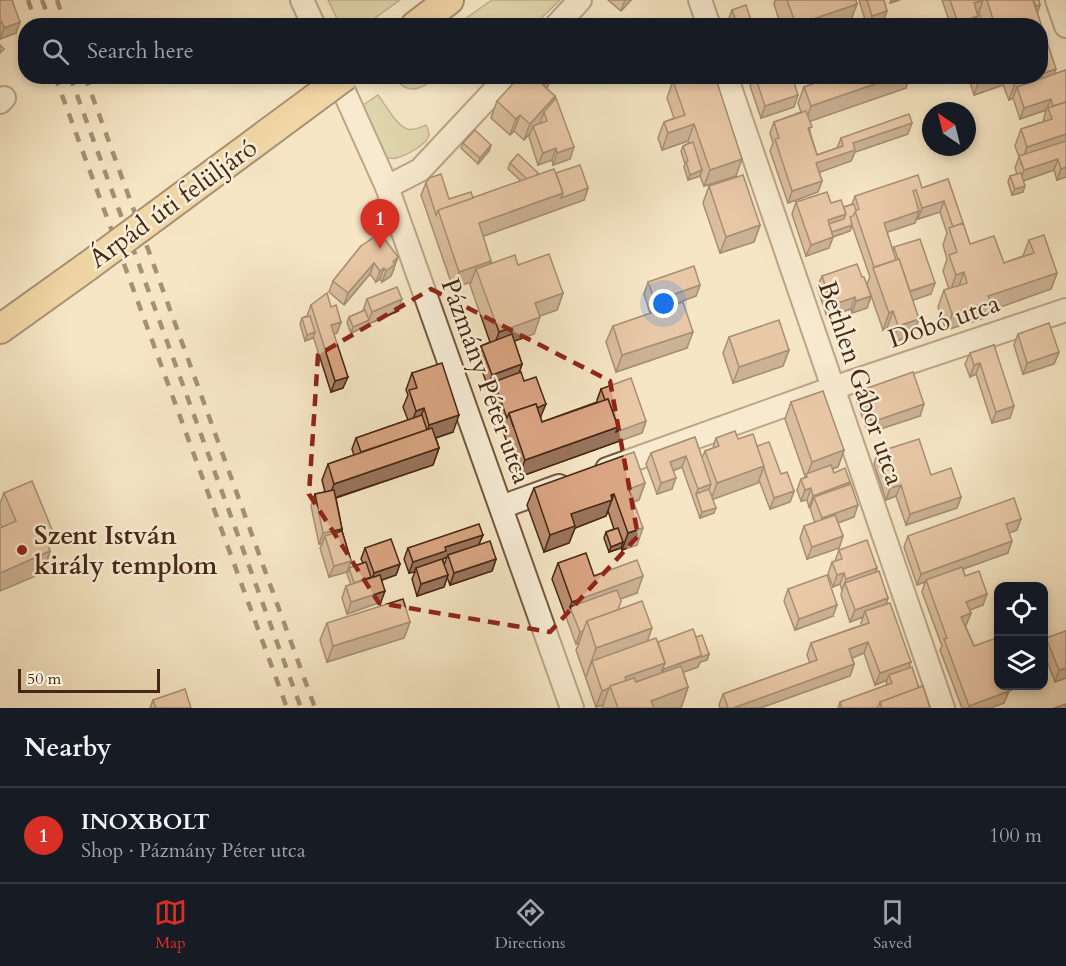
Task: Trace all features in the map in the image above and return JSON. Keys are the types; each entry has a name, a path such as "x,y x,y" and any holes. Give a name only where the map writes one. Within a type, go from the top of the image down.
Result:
{"main road":[{"path":"425,18 449,0"},
{"name":"Árpád úti felüljáró","path":"0,330 334,84"}],"street":[{"path":"302,0 310,18"},
{"path":"563,18 580,0"},
{"path":"700,0 706,18"},
{"path":"1057,0 1066,26"},
{"name":"Pázmány Péter utca","path":"341,84 387,187 572,708"},
{"path":"387,187 420,170 501,84"},
{"name":"Bethlen Gábor utca","path":"729,84 943,708"},
{"name":"Dobó utca","path":"501,507 833,388 1066,310"}],"highlighted area":[{"path":"431,289 610,381 638,536 550,632 379,603 309,494 318,355"}],"shaded area":[{"path":"328,0 400,0 375,18 337,18"},
{"path":"492,0 560,0 541,18 466,18"},
{"path":"400,84 426,84 415,89"},
{"path":"378,95 403,127 412,130 426,125 429,135 425,142 400,157 392,159 382,155 360,107"}],"building":[{"path":"0,0 12,0 18,23 4,28 0,22"},
{"path":"787,0 856,0 857,4 816,18 793,18"},
{"path":"867,0 884,0 887,11 872,16"},
{"path":"950,0 983,0 974,3 978,16 956,18"},
{"path":"987,0 1033,0 1039,18 993,18"},
{"path":"1033,0 1039,0 1040,5 1036,6"},
{"path":"746,5 750,18 735,18 732,10"},
{"path":"1048,45 1056,69 1048,72"},
{"path":"1066,70 1066,102 1053,106 1051,99 1024,108 1017,87 1026,84 1048,84 1048,76"},
{"path":"513,84 544,84 555,96 530,124 520,115 516,119 497,101"},
{"path":"674,84 718,84 742,159 710,170 694,124 668,133 664,122 685,115"},
{"path":"758,84 795,84 798,95 765,106"},
{"path":"812,84 875,84 811,106 804,87"},
{"path":"556,98 574,147 557,153 556,148 543,153 533,126 547,121 544,112"},
{"path":"1066,102 1066,134 1027,147 1021,129 1052,119 1048,108"},
{"path":"806,111 812,127 808,128 817,155 843,146 841,138 909,114 912,123 853,143 855,150 816,163 822,181 792,191 775,139 779,138 774,122"},
{"path":"475,130 491,145 480,158 463,143"},
{"path":"1066,141 1066,167 1061,169 1058,159 1024,170 1019,156"},
{"path":"693,142 702,170 690,175 683,146"},
{"path":"518,154 538,173 536,176 527,179 510,163"},
{"path":"580,165 588,188 561,198 563,193 556,173"},
{"path":"554,169 563,193 479,223 491,261 459,272 438,210"},
{"path":"1021,173 1025,186 1015,189 1010,176"},
{"path":"441,174 449,199 471,192 473,198 438,210 436,215 426,183 429,178"},
{"path":"743,175 760,225 726,237 709,186"},
{"path":"918,175 922,188 948,179 963,223 953,227 944,201 922,208 916,190 913,191 919,211 884,223 896,260 874,267 855,211 859,209 855,196"},
{"path":"827,192 831,203 841,200 846,214 828,220 833,237 811,245 796,202"},
{"path":"854,204 856,211 850,217 852,225 832,232 829,224 844,219 846,214 844,207"},
{"path":"963,223 970,244 994,236 1004,263 1034,253 1029,240 1044,235 1057,273 988,296 990,301 952,314 944,290 967,283 964,272 956,275 949,255 957,252 949,228"},
{"path":"380,233 398,257 393,262 395,264 386,271 384,268 380,271 374,263 348,293 333,281 361,246"},
{"path":"920,239 935,283 910,291 894,247"},
{"path":"549,254 563,293 535,303 540,317 499,332 476,269 515,255 518,265"},
{"path":"899,259 919,319 898,326 893,311 889,313 873,268"},
{"path":"857,264 871,296 856,301 855,297 832,305 822,276"},
{"path":"694,266 700,285 655,301 648,282"},
{"path":"397,287 402,299 372,312 367,299"},
{"path":"327,293 331,307 336,305 341,322 331,325 348,377 335,381 311,305"},
{"path":"683,302 693,332 622,355 613,326"},
{"path":"365,310 369,320 353,327 349,317"},
{"path":"310,316 315,332 307,335 302,318"},
{"path":"779,320 789,350 739,367 729,337"},
{"path":"1049,323 1059,352 1027,363 1018,334"},
{"path":"512,334 522,364 492,375 481,346"},
{"path":"994,345 1014,406 996,412 980,363 974,365 970,353"},
{"path":"442,363 459,415 429,425 424,408 416,411 409,390 417,388 412,373"},
{"path":"521,372 524,381 536,377 546,404 537,408 536,404 509,413 507,418 494,382"},
{"path":"913,372 924,404 872,422 862,390"},
{"path":"631,378 646,421 616,432 618,427 608,399 605,400 601,389"},
{"path":"823,391 844,450 812,462 791,402"},
{"path":"608,399 618,427 525,460 509,413 536,404 542,422"},
{"path":"422,415 427,430 361,452 356,438"},
{"path":"432,428 439,448 334,484 328,464"},
{"path":"735,431 738,439 753,434 764,466 717,483 705,451 719,446 716,438"},
{"path":"695,437 711,484 698,489 686,456 670,462 676,478 661,483 651,453"},
{"path":"919,439 931,475 951,468 961,497 910,514 901,485 890,488 878,452"},
{"path":"769,442 781,474 787,472 794,491 774,498 757,446"},
{"path":"634,452 645,483 629,489 643,528 628,533 614,494 611,495 612,500 571,514 575,526 550,535 534,488"},
{"path":"831,465 834,473 845,468 850,482 813,496 811,488 805,490 801,479 807,477 806,474"},
{"path":"32,481 53,532 44,536 50,551 0,573 0,528 16,521 4,493"},
{"path":"851,484 858,505 822,518 814,497"},
{"path":"709,489 716,508 702,512 696,494"},
{"path":"334,490 342,529 323,533 315,494"},
{"path":"1014,498 1021,519 1006,524 1012,541 921,574 908,536"},
{"path":"835,515 843,536 812,547 804,526"},
{"path":"479,524 483,535 445,547 446,551 413,562 408,548"},
{"path":"618,528 623,542 611,547 606,532"},
{"path":"342,531 351,561 334,566 325,536"},
{"path":"391,539 400,564 374,573 365,548"},
{"path":"867,540 877,568 846,579 844,573 837,575 832,562 842,559 839,550"},
{"path":"490,541 496,559 454,573 448,555"},
{"path":"586,553 594,576 637,560 643,576 572,602 558,563"},
{"path":"442,559 448,575 421,584 416,568"},
{"path":"366,562 371,577 354,583 349,568"},
{"path":"962,567 965,576 979,571 987,594 966,602 971,613 961,617 974,646 994,639 994,690 1009,691 969,706 944,639 947,638 926,580"},
{"path":"879,571 888,598 855,610 845,583"},
{"path":"380,575 385,591 351,602 346,586"},
{"path":"827,575 837,605 799,619 788,589"},
{"path":"617,590 621,601 618,610 587,621 583,631 580,632 570,607"},
{"path":"403,599 410,622 333,646 327,623"},
{"path":"642,601 652,628 596,648 587,621"},
{"path":"890,603 911,662 880,673 868,642 849,649 854,664 728,708 723,694 817,660 811,643 869,623 865,611"},
{"path":"693,629 703,655 664,669 665,663 658,642"},
{"path":"1066,631 1066,668 1059,670 1048,637"},
{"path":"702,635 709,654 702,657 696,637"},
{"path":"656,638 665,663 625,677 626,681 602,691 592,661"},
{"path":"681,666 688,687 651,701 654,708 618,708 610,686 634,678 636,682"},
{"path":"912,667 919,688 880,702 876,708 842,708 840,702 892,683 889,675"},
{"path":"923,686 930,708 882,708 880,702"},
{"path":"185,689 191,708 156,708 153,700"},
{"path":"1066,704 1066,708 1054,708"}],"railway":[{"path":"28,0 34,18"},
{"path":"42,0 49,18"},
{"path":"57,0 63,18"},
{"path":"58,84 287,708"},
{"path":"73,84 301,708"},
{"path":"88,84 315,708"}],"place":[{"name":"INOXBOLT","path":"380,249"},
{"name":"Szent István király templom","path":"22,550"}]}
